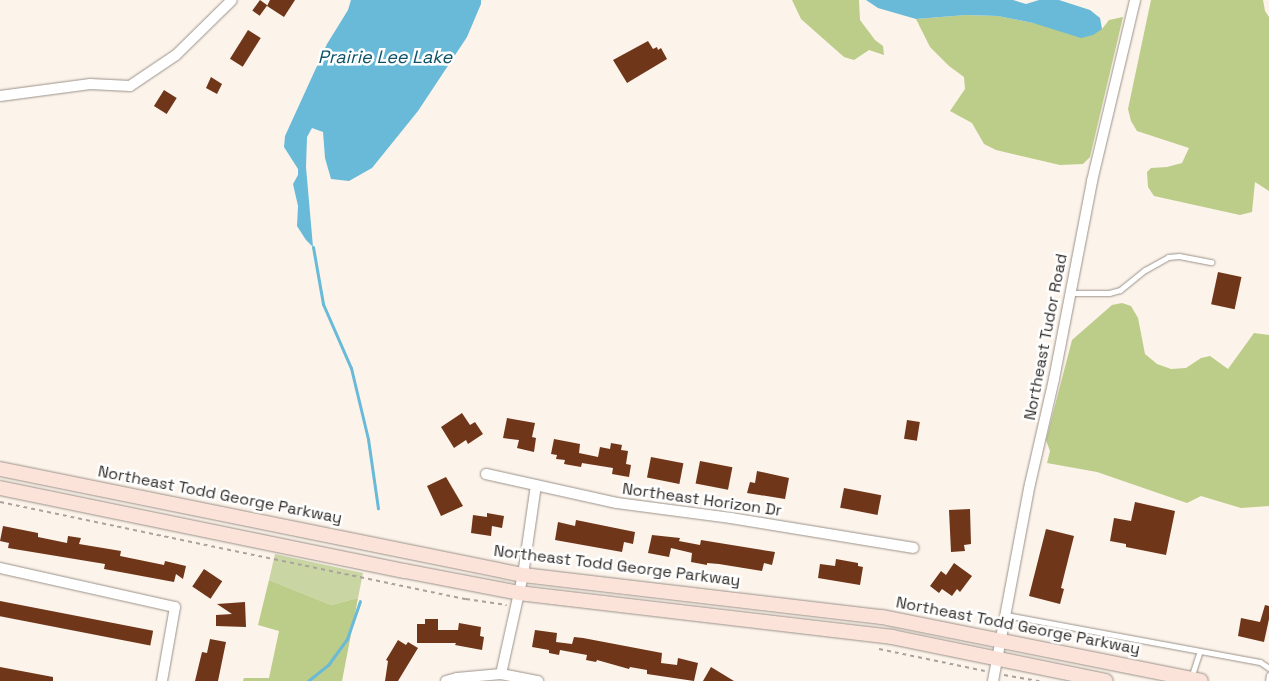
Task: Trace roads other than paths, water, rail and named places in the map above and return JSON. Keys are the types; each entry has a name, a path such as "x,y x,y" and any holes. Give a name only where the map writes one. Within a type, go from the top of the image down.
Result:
{"main road":[{"name":"Northeast Todd George Parkway","path":"0,468 523,575 882,617 1194,680"},
{"path":"0,488 405,571 519,592 860,632 1106,681"}],"street":[{"path":"0,96 90,84 130,86 176,55 232,0"},
{"name":"Northeast Tudor Road","path":"993,681 1092,181 1135,0"},
{"name":"Northeast Horizon Dr","path":"486,474 617,503 731,518 914,548"},
{"path":"501,674 523,575 536,485"},
{"path":"0,568 175,608 162,681"},
{"path":"446,681 501,674 538,681"}],"lane":[{"path":"1070,293 1109,293 1120,290 1145,270 1168,257 1179,256 1211,262"},
{"path":"1005,615 1260,662 1269,668"},
{"path":"1194,680 1200,650"},
{"path":"1268,681 1269,675"}],"water":[{"name":"Prairie Lee Lake","path":"351,0 481,0 481,4 467,37 418,111 372,168 349,181 331,179 325,158 323,132 312,128 307,137 306,167 313,247 297,226 298,206 293,184 298,175 298,169 284,147 285,136 327,44 348,10"},
{"path":"866,0 1013,0 1026,4 1039,0 1059,0 1090,10 1100,18 1102,29 1093,35 1081,38 1033,23 998,16 966,15 916,19 878,8"}],"waterway":[{"path":"313,247 323,304 351,368 368,439 378,508"},
{"path":"308,681 328,665 347,639 360,601"}]}
